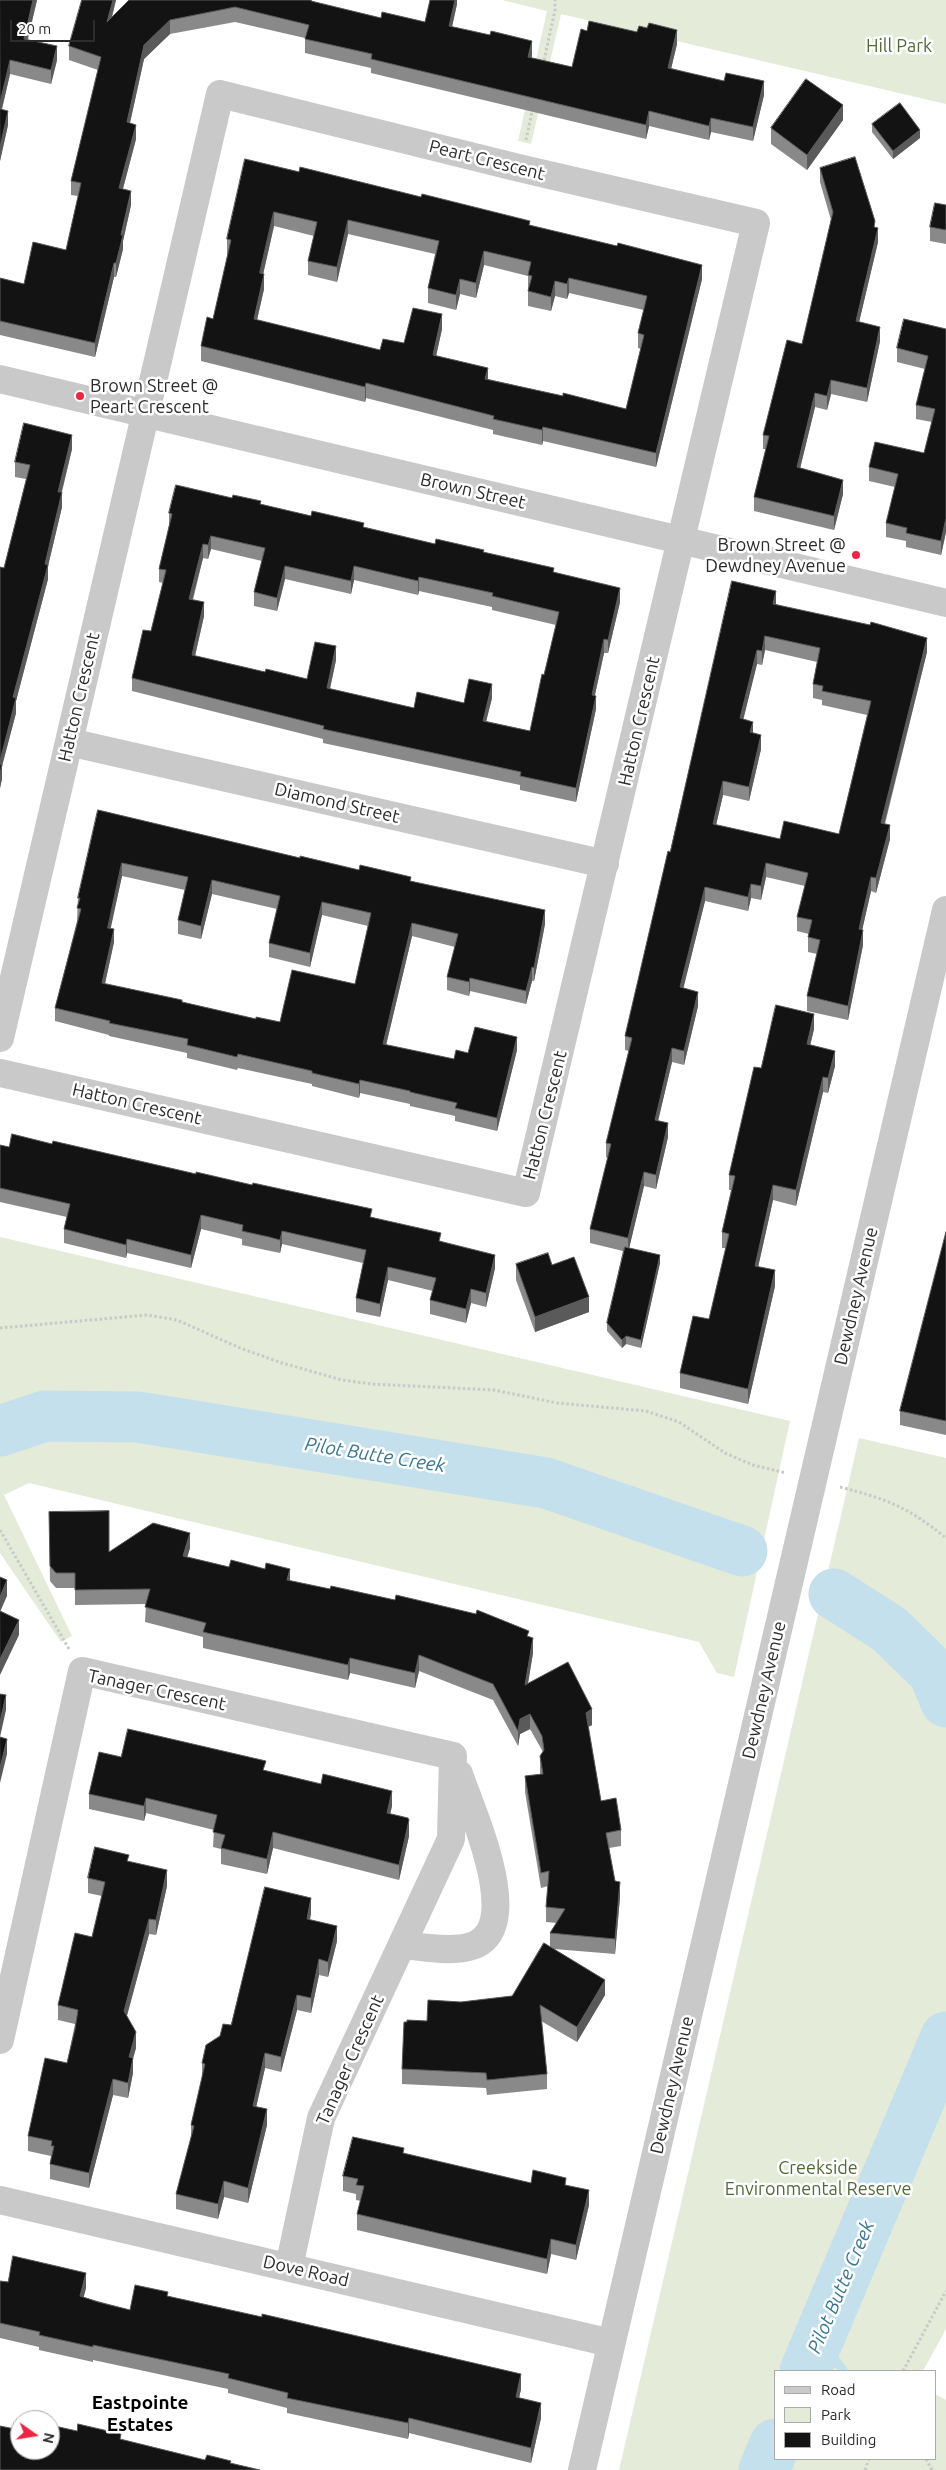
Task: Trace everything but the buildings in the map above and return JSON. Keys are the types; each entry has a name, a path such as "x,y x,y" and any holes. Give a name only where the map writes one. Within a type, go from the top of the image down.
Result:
{"street":[{"name":"Peart Crescent","path":"144,414 220,94 519,168 756,223 681,540"},
{"name":"Brown Street","path":"0,379 946,603"},
{"name":"Hatton Crescent","path":"0,1038 144,414"},
{"name":"Hatton Crescent","path":"0,1073 526,1193 606,864 681,540"},
{"name":"Diamond Street","path":"69,742 606,864"},
{"name":"Dewdney Avenue","path":"582,2470 946,910"},
{"name":"Tanager Crescent","path":"0,2040 82,1670 453,1756 451,1839 321,2118 289,2267"},
{"path":"402,1945 468,1948 488,1936 494,1921 494,1880 485,1845 453,1756"},
{"name":"Dove Road","path":"0,2200 611,2343"}],"path":[{"path":"543,66 555,10 555,0"},
{"path":"519,168 534,103"},
{"path":"0,1328 147,1315 177,1320 240,1348 282,1363 342,1380 372,1384 494,1390 557,1403 646,1411 679,1422 725,1453 753,1465 890,1501 920,1517 946,1538"},
{"path":"0,1530 82,1670"},
{"path":"904,2370 946,2291"}],"green space":[{"name":"Hill Park","path":"502,0 946,0 946,104 561,14 531,144 518,141 547,11"},
{"path":"0,1237 790,1421 734,1677 717,1673 699,1642 29,1483 4,1495 72,1636 61,1642 0,1553"},
{"name":"Creekside Environmental Reserve","path":"859,1438 946,1458 946,2329 924,2370 774,2370 774,2460 936,2460 936,2395 946,2400 946,2470 619,2470"}],"waterway":[{"name":"Pilot Butte Creek","path":"0,1431 45,1416 138,1417 546,1483 742,1551"},
{"name":"Pilot Butte Creek","path":"834,1594 889,1629 934,1673 946,1702"},
{"name":"Pilot Butte Creek","path":"805,2370 946,2037"},
{"path":"826,2322 826,2336 829,2348 843,2370"},
{"name":"Pilot Butte Creek","path":"764,2470 774,2446"}],"place":[{"name":"Brown Street @ Peart Crescent","path":"80,396"},
{"name":"Brown Street @ Dewdney Avenue","path":"856,555"}],"district":[{"name":"Eastpointe Estates","path":"140,2414"}]}
